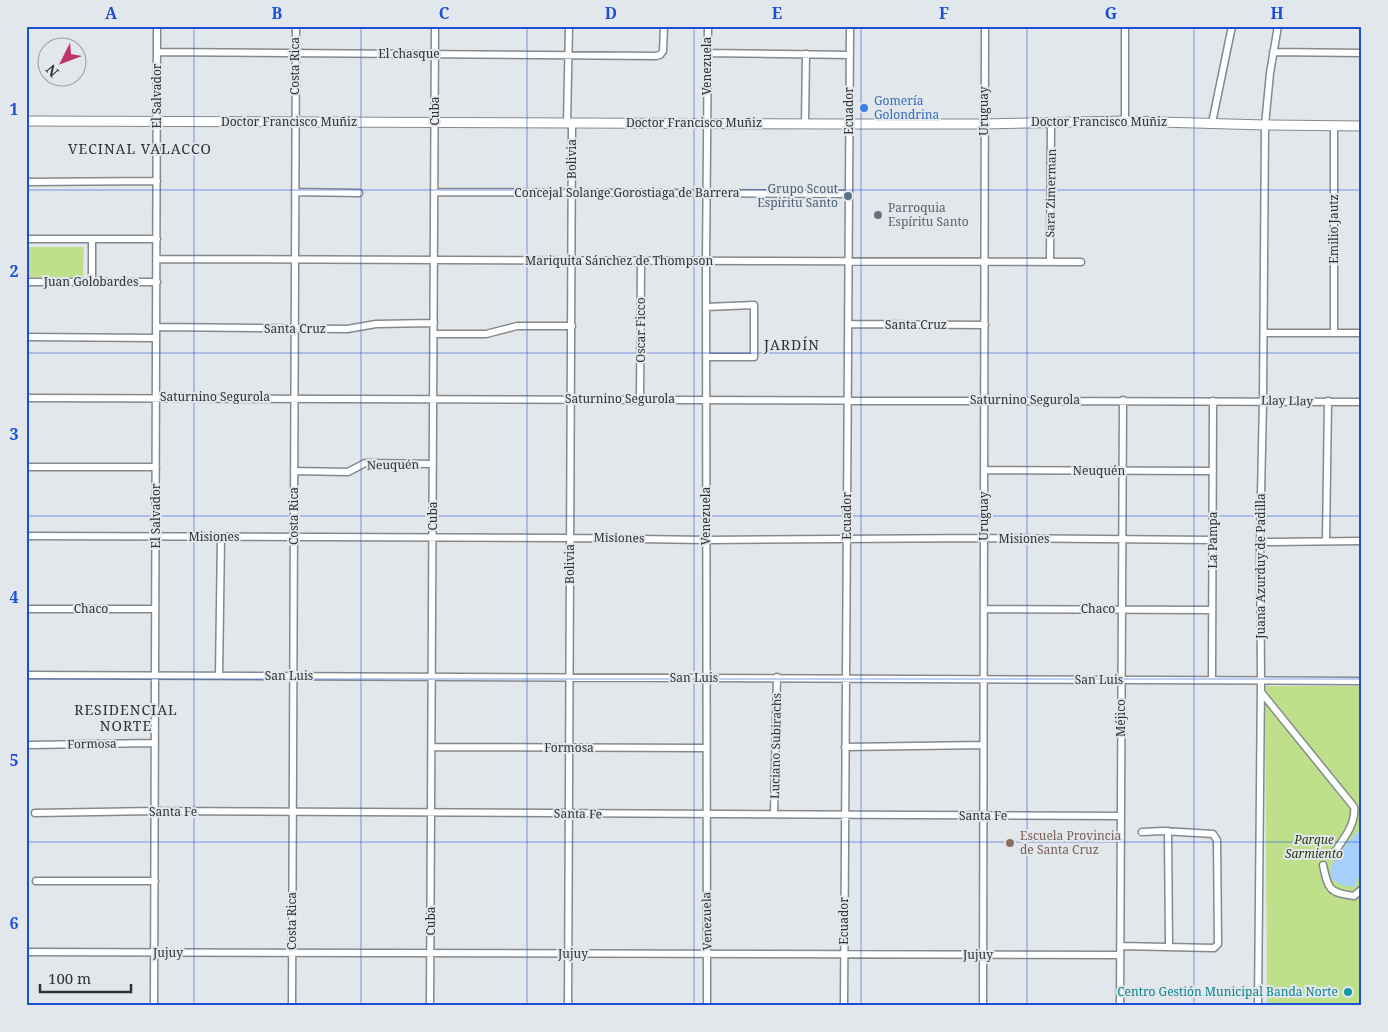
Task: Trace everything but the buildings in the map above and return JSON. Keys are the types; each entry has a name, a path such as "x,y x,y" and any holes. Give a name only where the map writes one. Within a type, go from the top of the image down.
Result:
{"main road":[{"name":"Doctor Francisco Muñiz","path":"26,121 805,124 984,124 1125,121 1362,126"}],"street":[{"name":"El Salvador","path":"154,1006 157,26"},
{"name":"Costa Rica","path":"292,1006 296,26"},
{"name":"Cuba","path":"430,1006 435,26"},
{"name":"Bolivia","path":"568,1006 572,326 569,26"},
{"name":"El chasque","path":"157,52 660,55 663,51 664,26"},
{"name":"Venezuela","path":"707,1006 706,194 708,26"},
{"name":"Ecuador","path":"844,1006 850,26"},
{"name":"Uruguay","path":"983,1006 985,26"},
{"path":"1125,26 1125,121"},
{"path":"1212,123 1232,26"},
{"name":"Juana Azurduy de Padilla","path":"1258,1006 1261,692 1260,542 1264,401 1265,125 1273,52 1278,26"},
{"path":"1273,52 1362,54"},
{"path":"708,53 850,55"},
{"path":"805,124 806,54"},
{"name":"Sara Zimerman","path":"1050,262 1052,123"},
{"name":"Emilio Jautz","path":"1334,126 1334,332"},
{"path":"26,182 157,181"},
{"path":"295,192 359,193"},
{"name":"Concejal Solange Gorostiaga de Barrera","path":"434,192 849,194"},
{"path":"26,239 157,239"},
{"path":"92,239 92,282"},
{"name":"Mariquita Sánchez de Thompson","path":"156,259 295,261 1081,262"},
{"name":"Oscar Ficco","path":"640,399 641,261"},
{"name":"Juan Golobardes","path":"26,282 156,282"},
{"path":"706,307 754,305 754,357 706,357"},
{"name":"Santa Cruz","path":"156,327 347,329 376,324 434,323"},
{"name":"Santa Cruz","path":"848,324 985,325"},
{"path":"434,334 486,334 517,326 572,326"},
{"path":"1264,332 1362,333"},
{"path":"26,337 156,338"},
{"name":"Saturnino Segurola","path":"26,398 1213,401"},
{"name":"Méjico","path":"1120,1006 1123,400"},
{"name":"Llay Llay","path":"1213,401 1362,402"},
{"name":"La Pampa","path":"1212,680 1213,401"},
{"path":"1326,542 1328,401"},
{"name":"Neuquén","path":"294,471 348,472 365,463 433,464"},
{"path":"26,466 156,467"},
{"name":"Neuquén","path":"984,470 1213,471"},
{"name":"Misiones","path":"26,536 706,540 984,538 1213,540"},
{"path":"219,675 221,537"},
{"path":"1260,542 1362,541"},
{"name":"Chaco","path":"26,609 156,609"},
{"name":"Chaco","path":"984,609 1212,610"},
{"name":"San Luis","path":"26,675 1362,681"},
{"name":"Luciano Subirachs","path":"774,814 777,678"},
{"path":"1261,692 1354,807 1355,814 1352,826 1336,850"},
{"name":"Formosa","path":"29,745 155,743"},
{"path":"845,746 983,745"},
{"name":"Formosa","path":"432,748 706,748"},
{"name":"Santa Fe","path":"35,813 155,811 1121,816"},
{"path":"1120,946 1214,948 1218,944 1217,840 1214,834 1168,831 1142,832"},
{"path":"1168,831 1169,947"},
{"path":"1322,865 1326,881 1331,890 1354,896 1362,888"},
{"path":"36,881 155,881"},
{"name":"Jujuy","path":"26,952 1120,955"}],"green space":[{"path":"26,247 84,247 83,277 26,277"},
{"name":"Parque Sarmiento","path":"1265,686 1362,686 1362,1006 1267,1006"}],"water":[{"path":"1362,828 1362,873 1355,887 1340,884 1332,879 1333,862"}],"place":[{"name":"Gomería Golondrina","path":"864,108"},
{"name":"Grupo Scout Espíritu Santo","path":"848,196"},
{"name":"Parroquia Espíritu Santo","path":"878,215"},
{"name":"Escuela Provincia de Santa Cruz","path":"1010,843"},
{"name":"Centro Gestión Municipal Banda Norte","path":"1348,992"}],"district":[{"name":"VECINAL VALACCO","path":"140,149"},
{"name":"JARDÍN","path":"792,345"},
{"name":"RESIDENCIAL NORTE","path":"126,718"}]}
